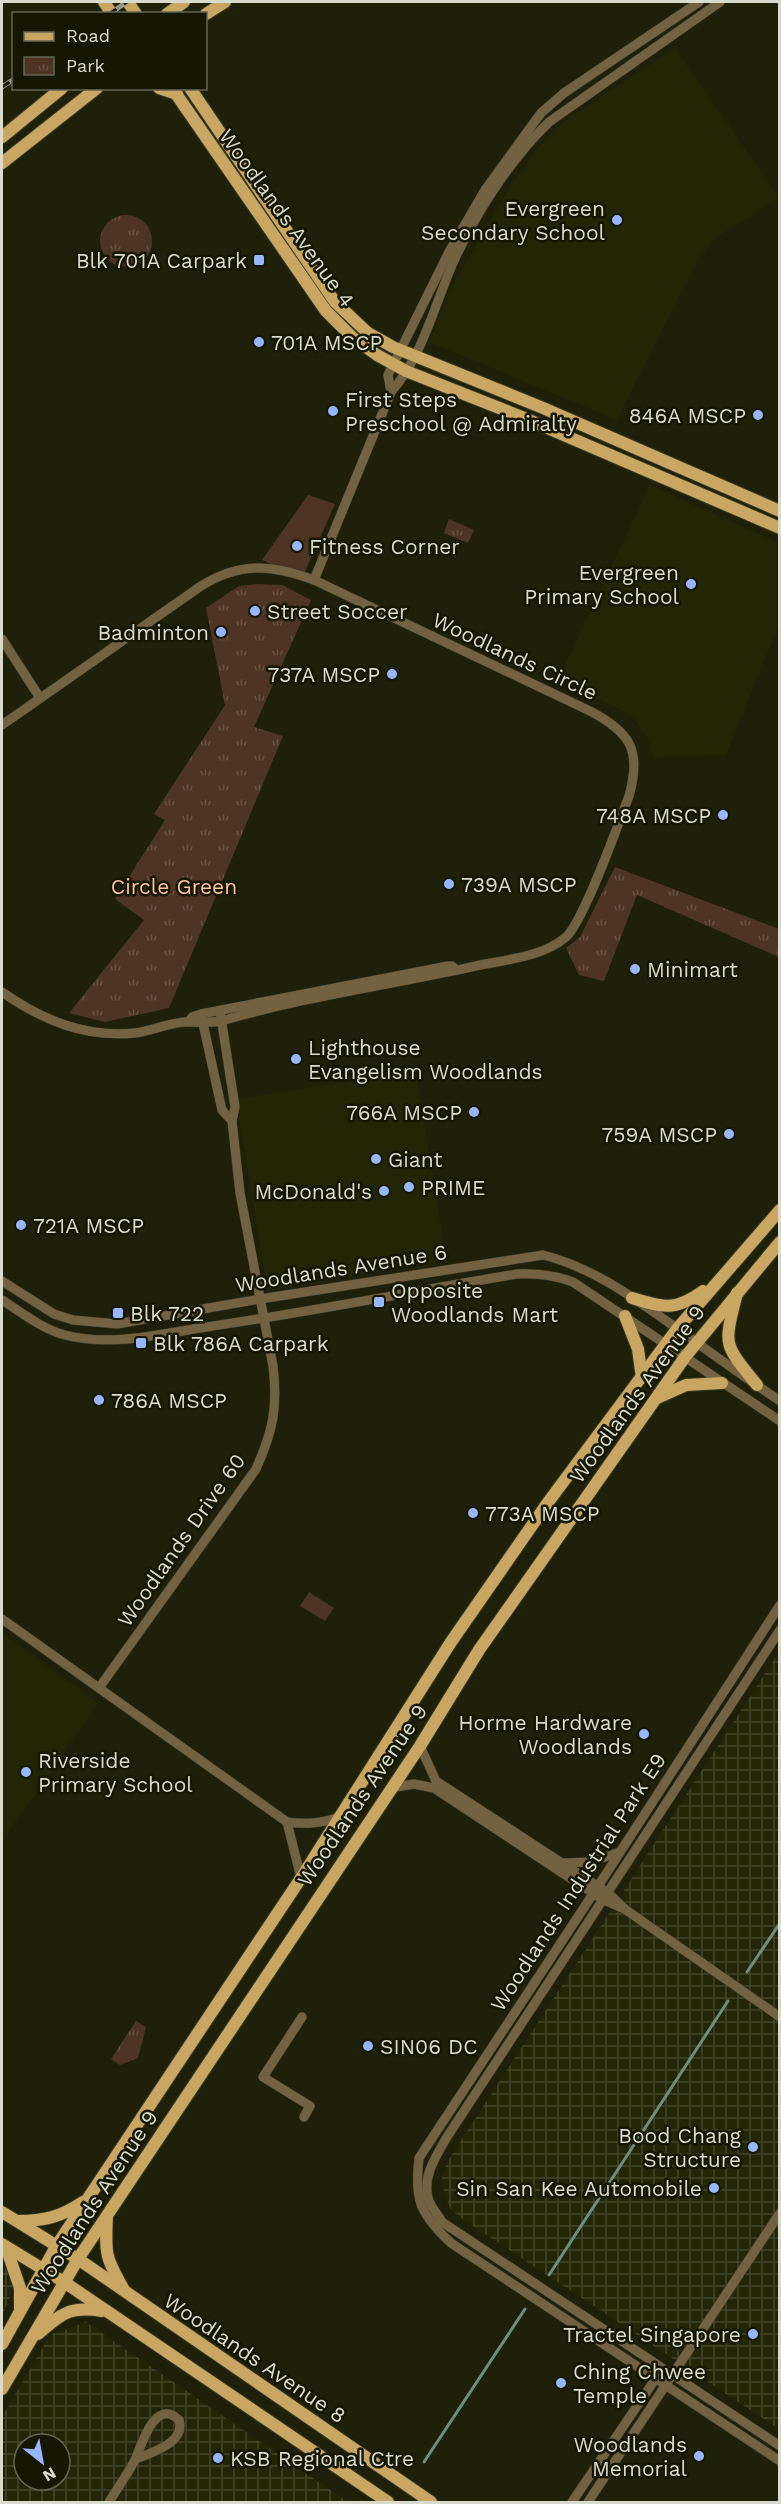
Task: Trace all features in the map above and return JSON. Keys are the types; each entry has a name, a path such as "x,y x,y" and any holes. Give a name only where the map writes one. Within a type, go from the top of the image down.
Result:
{"main road":[{"path":"170,12 184,2"},
{"path":"207,13 225,2"},
{"path":"2,137 60,90"},
{"path":"2,163 97,90"},
{"name":"Woodlands Avenue 4","path":"191,90 335,302 368,333 401,350 780,510"},
{"name":"Woodlands Avenue 4","path":"174,91 326,311 352,337 406,371 522,417 780,528"},
{"name":"Woodlands Avenue 9","path":"2,2344 57,2245 301,1878 450,1642 549,1502 677,1329 780,1210"},
{"name":"Woodlands Avenue 9","path":"2,2389 78,2259 420,1746 479,1650 696,1342 738,1289 780,1242"},
{"path":"632,1298 665,1307 679,1306 720,1278"},
{"path":"738,1289 727,1334 728,1346 756,1385"},
{"path":"625,1316 638,1349 642,1378"},
{"path":"655,1400 686,1385 722,1383"},
{"path":"17,2221 40,2221 56,2217 67,2213 90,2197"},
{"name":"Woodlands Avenue 8","path":"2,2212 78,2259 431,2502"},
{"path":"107,2215 105,2247 108,2262 126,2292"},
{"path":"4,2245 64,2282 388,2502"},
{"path":"4,2245 20,2288 20,2311"},
{"path":"30,2340 55,2319 68,2312 83,2308 106,2312"}],"street":[{"path":"391,392 388,375 450,250 485,190 542,113 564,93 699,2"},
{"path":"314,580 391,392 406,371 458,254 491,195 533,137 571,105 720,2"},
{"name":"Woodlands Circle","path":"2,725 187,595 229,571 241,568 264,569 314,580 598,716 621,731 634,759 634,778 629,795 581,916 567,936 556,944 526,955 456,970 238,1015 120,1034 73,1029 42,1018 2,992"},
{"path":"2,639 40,698"},
{"path":"221,1016 235,1107 232,1121"},
{"path":"202,1019 222,1110 232,1121"},
{"name":"Woodlands Drive 60","path":"99,1688 256,1469 266,1446 274,1415 276,1394 240,1192 232,1121"},
{"name":"Woodlands Avenue 6","path":"2,1281 54,1314 73,1320 117,1324 260,1299 543,1255 590,1272 632,1298 780,1401"},
{"name":"Woodlands Avenue 6","path":"2,1299 41,1324 65,1335 89,1338 136,1338 517,1274 539,1273 558,1276 573,1282 780,1421"},
{"name":"Woodlands Industrial Park E9","path":"656,2378 451,2242 430,2224 421,2208 416,2182 419,2158 780,1605"},
{"path":"2,1619 287,1822 306,1825 340,1817"},
{"name":"Woodlands Industrial Park E9","path":"672,2375 442,2222 429,2201 426,2182 433,2161 447,2137 780,1630"},
{"path":"420,1746 436,1781 564,1863 596,1890"},
{"path":"390,1788 414,1784 434,1788 596,1890 780,2017"},
{"path":"287,1822 301,1878"},
{"path":"564,1863 590,1863 620,1852"},
{"path":"302,2017 263,2077 310,2106 304,2117"},
{"path":"588,2502 780,2212"},
{"path":"572,2502 656,2378 672,2375 780,2446"},
{"path":"656,2378 780,2461"},
{"path":"109,2502 136,2459 139,2445 155,2419 164,2414 174,2415 181,2427 179,2434 164,2447 136,2459"}],"shaded area":[{"name":"Evergreen Secondary School","path":"675,48 778,196 771,203 717,237 698,259 617,420 429,342 450,289 512,184 553,130"},
{"name":"Evergreen Primary School","path":"650,485 779,543 779,625 726,755 653,757 648,739 632,717 558,680"},
{"path":"416,1072 446,1260 268,1291 236,1099"},
{"name":"Riverside Primary School","path":"2,1633 98,1703 2,1841"},
{"path":"779,1652 779,2429 464,2220 451,2210 444,2192 442,2177 447,2162"},
{"path":"2,2261 11,2277 13,2290 2,2316"},
{"path":"86,2322 348,2502 2,2502 2,2417 50,2335"}],"green space":[{"path":"121,215 131,215 145,222 152,241 145,260 131,267 121,267 111,263 104,256 100,246 100,236 104,226 111,219"},
{"path":"308,495 335,504 302,578 262,560"},
{"path":"449,519 474,530 468,543 444,533"},
{"name":"Circle Green","path":"282,585 311,600 254,727 283,736 169,1008 105,1022 69,1013 144,920 115,899 165,820 154,814 225,705 206,608 239,586"},
{"path":"615,867 779,929 779,957 637,895 604,981 579,975 566,948 580,937"},
{"path":"309,1592 334,1608 325,1621 300,1606"},
{"path":"136,2021 146,2027 138,2058 120,2065 111,2059"}],"waterway":[{"path":"747,1972 780,1923"},
{"path":"549,2275 728,2001"},
{"path":"424,2462 525,2309"}],"railway":[{"path":"112,12 127,2"},
{"path":"2,87 12,80"}],"place":[{"name":"Evergreen Secondary School","path":"617,220"},
{"name":"Blk 701A Carpark","path":"259,260"},
{"name":"701A MSCP","path":"259,342"},
{"name":"First Steps Preschool @ Admiralty","path":"333,411"},
{"name":"846A MSCP","path":"758,415"},
{"name":"Fitness Corner","path":"297,546"},
{"name":"Evergreen Primary School","path":"691,584"},
{"name":"Street Soccer","path":"255,611"},
{"name":"Badminton","path":"221,632"},
{"name":"737A MSCP","path":"392,674"},
{"name":"748A MSCP","path":"723,815"},
{"name":"739A MSCP","path":"449,884"},
{"name":"Minimart","path":"635,969"},
{"name":"Lighthouse Evangelism Woodlands","path":"296,1059"},
{"name":"766A MSCP","path":"474,1112"},
{"name":"759A MSCP","path":"729,1134"},
{"name":"Giant","path":"376,1159"},
{"name":"PRIME","path":"409,1187"},
{"name":"McDonald's","path":"384,1191"},
{"name":"721A MSCP","path":"21,1225"},
{"name":"Opposite Woodlands Mart","path":"379,1302"},
{"name":"Blk 722","path":"118,1313"},
{"name":"Blk 786A Carpark","path":"141,1343"},
{"name":"786A MSCP","path":"99,1400"},
{"name":"773A MSCP","path":"473,1513"},
{"name":"Horme Hardware Woodlands","path":"644,1734"},
{"name":"Riverside Primary School","path":"26,1772"},
{"name":"SIN06 DC","path":"368,2046"},
{"name":"Bood Chang Structure","path":"753,2147"},
{"name":"Sin San Kee Automobile","path":"714,2188"},
{"name":"Tractel Singapore","path":"753,2334"},
{"name":"Ching Chwee Temple","path":"561,2383"},
{"name":"Woodlands Memorial","path":"699,2456"},
{"name":"KSB Regional Ctre","path":"218,2458"}]}
